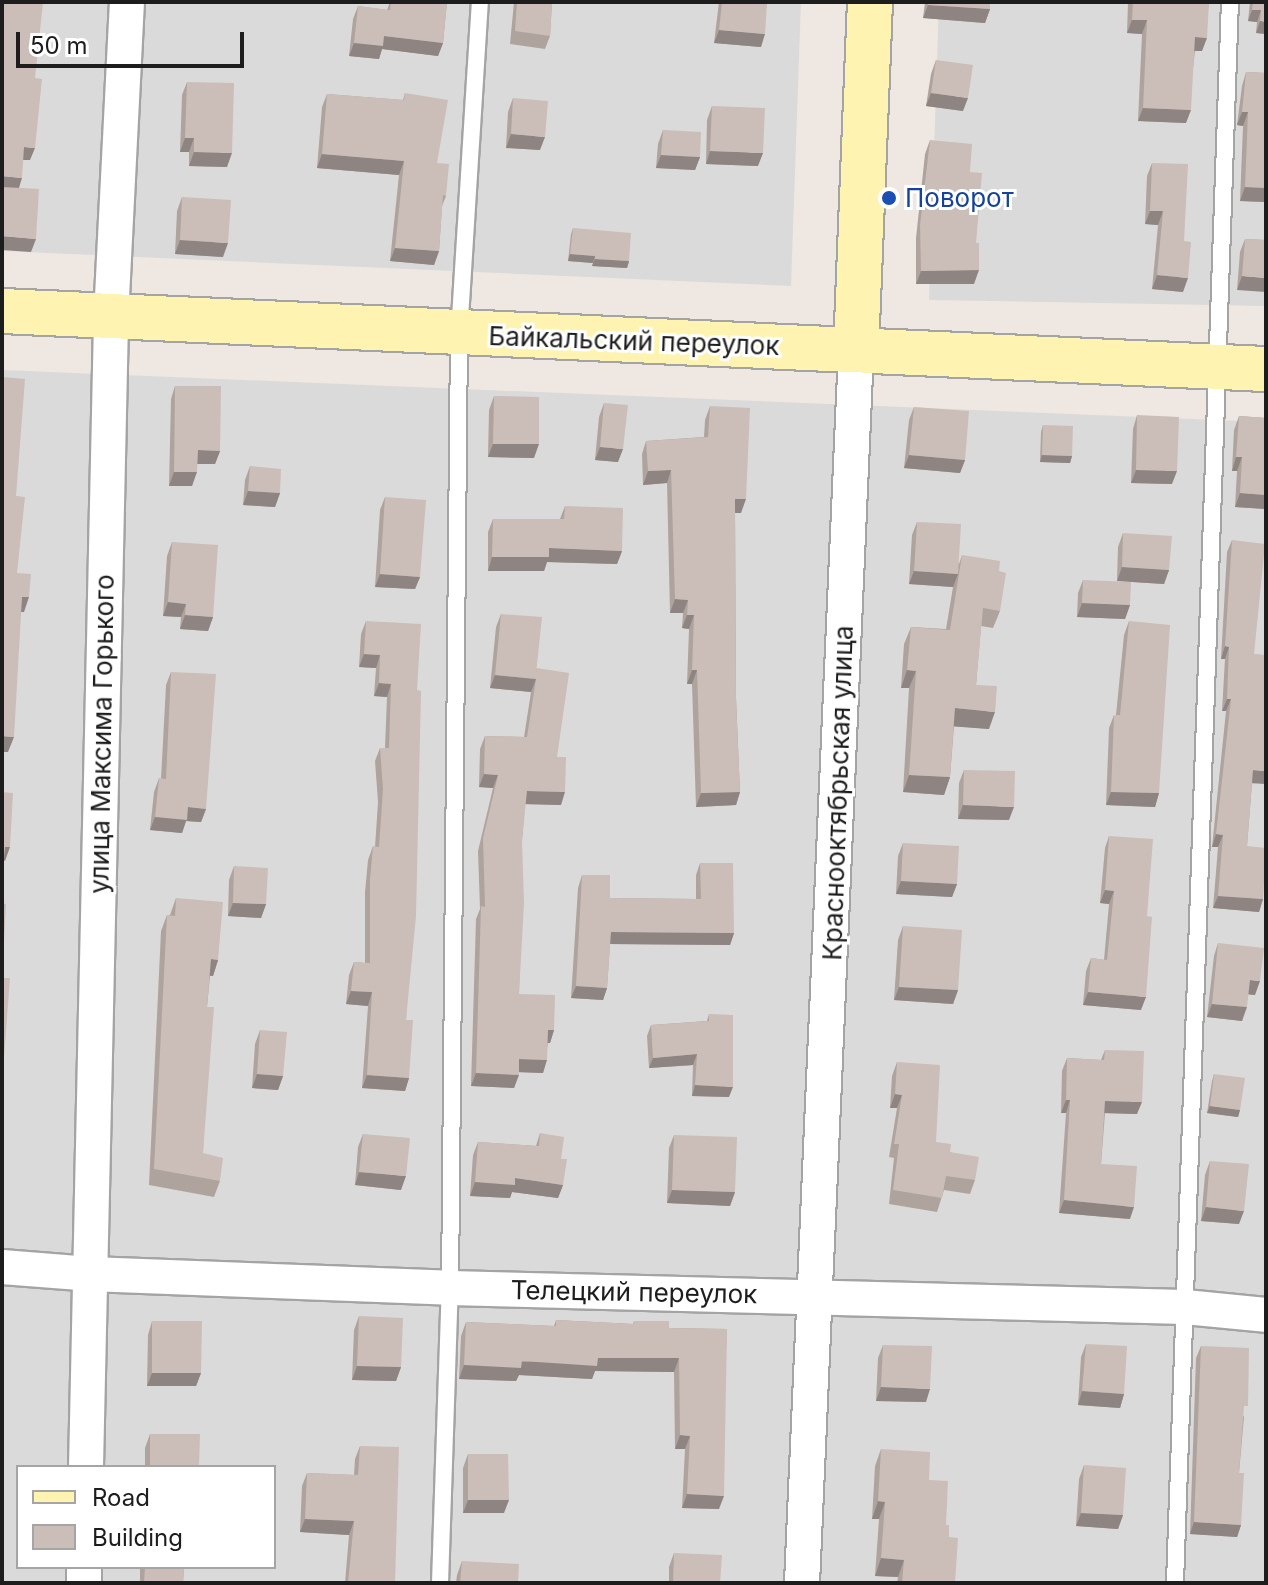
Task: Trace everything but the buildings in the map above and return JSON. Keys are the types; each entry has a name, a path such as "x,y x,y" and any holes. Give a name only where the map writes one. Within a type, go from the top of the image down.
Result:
{"main road":[{"name":"Краснооктябрьская улица","path":"856,350 870,2"},
{"name":"Байкальский переулок","path":"2,311 1266,369"}],"street":[{"name":"улица Максима Горького","path":"86,1465 111,317 127,2"},
{"name":"Краснооктябрьская улица","path":"802,1583 817,1297 856,350"},
{"name":"Телецкий переулок","path":"2,1267 90,1274 450,1288 1185,1307 1266,1315"}],"lane":[{"path":"440,1583 450,1288 459,334 480,2"},
{"path":"1175,1583 1230,2"}],"shaded area":[{"path":"2,2 801,2 791,286 2,251"},
{"path":"939,2 1266,2 1266,306 929,300"},
{"path":"2,370 1266,422 1266,1583 2,1583"}],"place":[{"name":"Поворот","path":"889,198"}]}
